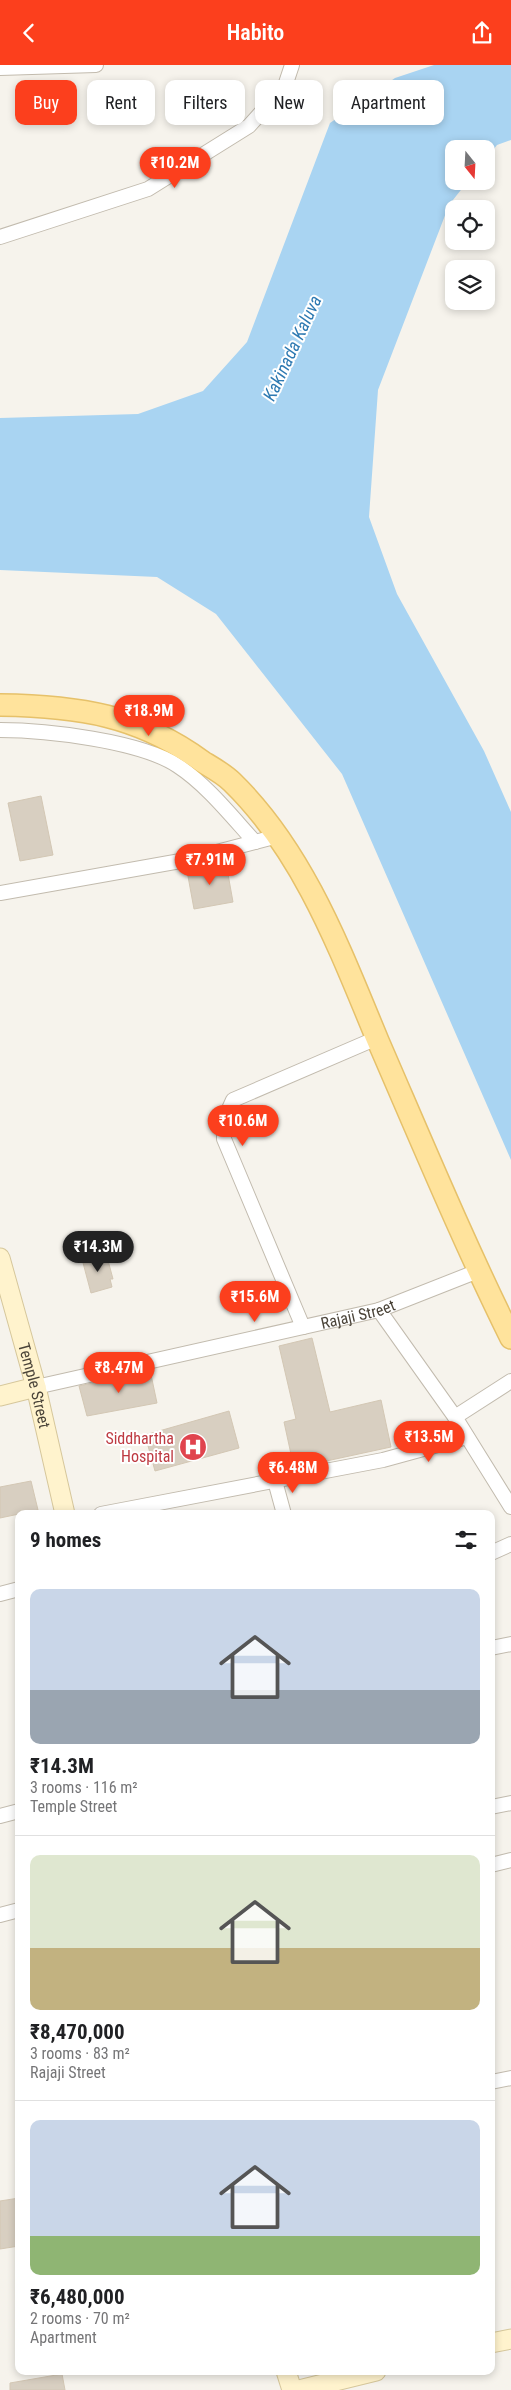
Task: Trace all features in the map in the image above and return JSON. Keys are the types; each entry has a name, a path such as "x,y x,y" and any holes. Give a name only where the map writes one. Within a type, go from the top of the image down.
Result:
{"main road":[{"path":"0,705 80,710 125,720 176,742 231,782 278,836 314,896 478,1271 511,1338"}],"street":[{"path":"0,68 96,65"},
{"path":"0,237 148,189 249,126 285,86 292,65"},
{"path":"0,730 25,730 137,747 178,766 217,801 255,842"},
{"path":"0,893 186,860 278,836"},
{"path":"303,1327 224,1139 224,1120 233,1100 378,1039"},
{"name":"Temple Street","path":"0,1258 36,1387 64,1510"},
{"name":"Rajaji Street","path":"0,1396 380,1310 478,1271"},
{"path":"380,1310 455,1417 511,1507"},
{"path":"455,1417 511,1381"},
{"path":"122,1510 383,1460 467,1437"},
{"path":"275,1481 283,1510"},
{"path":"495,1551 511,1544"},
{"path":"0,1594 15,1590"},
{"path":"495,1648 511,1644"},
{"path":"495,1806 511,1803"},
{"path":"0,1816 15,1812"},
{"path":"495,1864 511,1861"},
{"path":"0,1915 15,1912"},
{"path":"495,2081 511,2078"},
{"path":"495,2342 511,2339"},
{"path":"287,2375 292,2390"},
{"path":"299,2390 360,2375"}],"water":[{"name":"Kakinada Kaluva","path":"434,65 511,65 511,140 495,148 495,140 445,140 445,190 461,190 453,200 445,200 445,215 378,390 369,517 397,594 484,751 511,812 511,1160 342,774 216,614 157,577 0,570 0,418 138,414 203,391 247,342 330,123 333,121 333,125 444,125 444,80 392,80"}],"building":[{"path":"41,796 53,855 20,861 8,803"},
{"path":"226,863 233,902 194,909 187,871"},
{"path":"106,1253 113,1279 110,1279 112,1287 91,1293 82,1259"},
{"path":"312,1338 330,1412 381,1400 391,1447 294,1468 284,1422 296,1419 279,1346"},
{"path":"150,1370 157,1403 87,1416 79,1386"},
{"path":"229,1411 239,1448 155,1471 145,1435"},
{"path":"31,1481 38,1510 15,1510 15,1515 0,1518 0,1487"},
{"path":"15,2199 15,2247 0,2249 0,2201"},
{"path":"62,2375 65,2390 10,2390 10,2383"}],"place":[{"name":"Siddhartha Hospital","path":"193,1447"}]}
